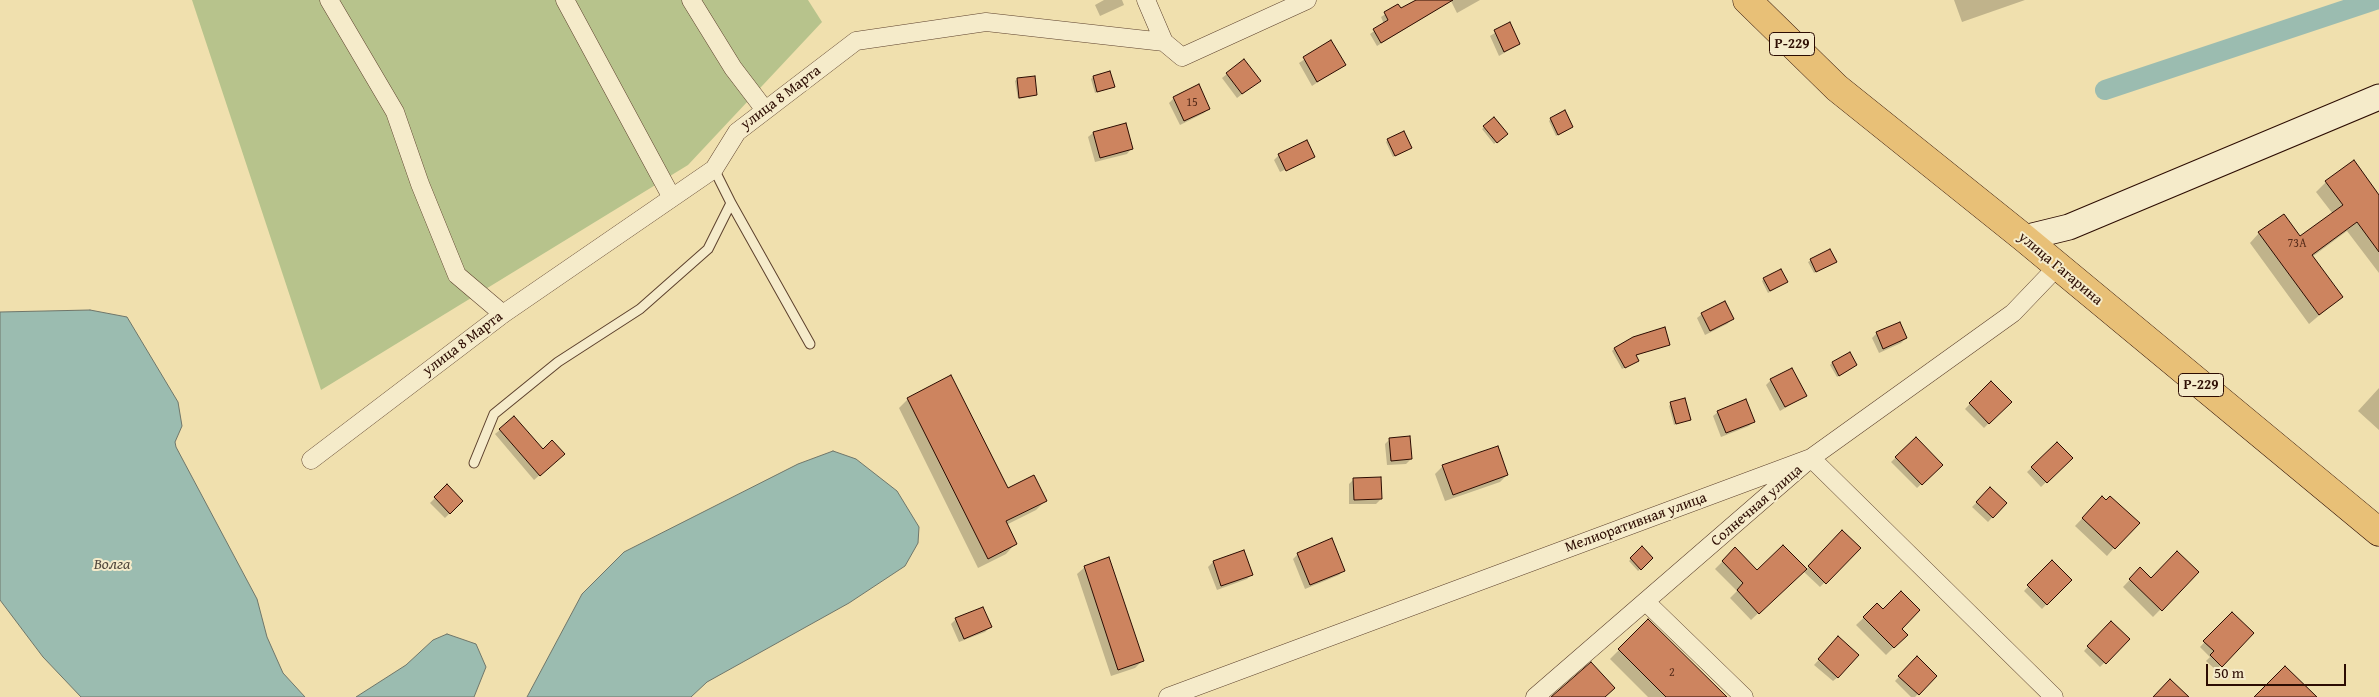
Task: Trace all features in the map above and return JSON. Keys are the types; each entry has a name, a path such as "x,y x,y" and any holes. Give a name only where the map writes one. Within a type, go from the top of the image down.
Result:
{"main road":[{"name":"улица Гагарина","path":"1747,0 1837,88 2024,238 2379,532"}],"street":[{"path":"329,0 395,112 420,184 457,275 503,314"},
{"path":"565,0 672,198"},
{"path":"691,0 733,68 765,110"},
{"path":"1146,0 1164,42 1182,57 1306,0"},
{"name":"улица 8 Марта","path":"311,460 503,314 714,169 737,132 856,41 986,22 1164,42"},
{"path":"2024,238 2070,226 2379,97"},
{"name":"Мелиоративная улица","path":"1168,697 1811,458 2012,313 2057,267"},
{"name":"Солнечная улица","path":"1535,697 1647,603 1811,458 2054,697"},
{"path":"1647,603 1744,697"}],"lane":[{"path":"714,169 810,344"},
{"path":"474,462 494,414 558,362 640,309 708,249 731,203"}],"green space":[{"path":"192,0 808,0 822,22 688,165 321,390"}],"water":[{"name":"Волга","path":"90,310 127,317 178,402 182,426 175,442 176,447 257,599 267,637 283,673 305,697 81,697 43,657 0,600 0,312"},
{"path":"833,451 856,459 897,491 919,527 918,543 905,566 849,603 707,682 691,697 527,697 582,594 624,552 798,464"},
{"path":"447,634 476,644 486,667 474,697 356,697 406,665 433,640"}],"building":[{"path":"1416,0 1453,0 1381,43 1373,29 1388,20 1384,12 1398,4 1401,8"},
{"path":"1510,22 1520,44 1504,52 1494,30"},
{"path":"1331,40 1346,65 1317,82 1303,57"},
{"path":"1244,59 1261,81 1242,94 1226,73"},
{"path":"1110,71 1115,87 1097,92 1093,76"},
{"path":"1035,76 1037,95 1019,98 1017,78"},
{"path":"1199,84 1210,109 1184,121 1173,97"},
{"path":"1565,110 1573,127 1558,135 1550,118"},
{"path":"1494,117 1508,134 1497,143 1483,126"},
{"path":"1126,123 1133,149 1100,158 1093,132"},
{"path":"1404,131 1412,148 1395,156 1387,139"},
{"path":"1307,140 1315,157 1286,171 1278,154"},
{"path":"2354,160 2379,195 2379,252 2357,222 2312,255 2343,297 2319,315 2258,232 2284,214 2300,236 2343,205 2325,181"},
{"path":"1830,249 1837,262 1816,272 1810,259"},
{"path":"1781,269 1788,282 1770,291 1763,278"},
{"path":"1725,301 1734,319 1710,331 1701,313"},
{"path":"1900,322 1907,338 1883,349 1876,332"},
{"path":"1665,327 1670,345 1636,355 1639,361 1625,368 1614,348 1633,337"},
{"path":"1850,352 1857,365 1839,376 1832,362"},
{"path":"1792,368 1807,396 1785,407 1770,379"},
{"path":"951,375 1008,488 1034,475 1047,501 1006,521 1017,544 988,559 907,398"},
{"path":"1991,381 2012,402 1989,424 1969,403"},
{"path":"1685,398 1691,420 1676,424 1670,402"},
{"path":"1746,399 1755,422 1726,433 1717,411"},
{"path":"514,416 543,449 552,440 565,454 540,476 499,429"},
{"path":"1410,436 1412,459 1391,461 1389,438"},
{"path":"1916,437 1943,465 1922,485 1895,457"},
{"path":"2057,442 2073,458 2047,483 2031,467"},
{"path":"1498,446 1508,475 1453,495 1442,465"},
{"path":"1381,477 1382,499 1354,500 1353,478"},
{"path":"447,484 463,501 450,514 434,497"},
{"path":"1990,487 2007,503 1993,518 1976,502"},
{"path":"2102,496 2106,500 2110,496 2140,523 2115,549 2082,518"},
{"path":"1842,530 1861,548 1826,584 1808,566"},
{"path":"1332,538 1345,571 1310,585 1297,553"},
{"path":"1783,545 1807,569 1759,614 1737,590 1743,583 1722,561 1735,547 1757,570"},
{"path":"1642,546 1653,558 1641,570 1630,558"},
{"path":"1244,550 1253,575 1221,586 1213,561"},
{"path":"2177,551 2199,572 2162,611 2129,579 2140,567 2151,578"},
{"path":"1109,557 1144,661 1118,670 1084,566"},
{"path":"2052,560 2072,580 2047,605 2027,585"},
{"path":"1901,591 1920,610 1902,629 1908,635 1894,648 1863,617 1877,603 1883,609"},
{"path":"983,607 992,627 964,639 955,618"},
{"path":"2232,612 2254,633 2222,667 2210,655 2214,651 2203,641"},
{"path":"1648,619 1727,697 1666,697 1618,649"},
{"path":"2111,621 2130,639 2106,664 2087,646"},
{"path":"1838,636 1859,655 1838,678 1818,659"},
{"path":"1917,656 1937,676 1919,695 1898,676"},
{"path":"1591,662 1615,688 1605,697 1551,697"},
{"path":"2285,666 2317,697 2254,697"},
{"path":"2170,679 2189,697 2153,697"}],"waterway":[{"path":"2105,90 2375,0"}]}
